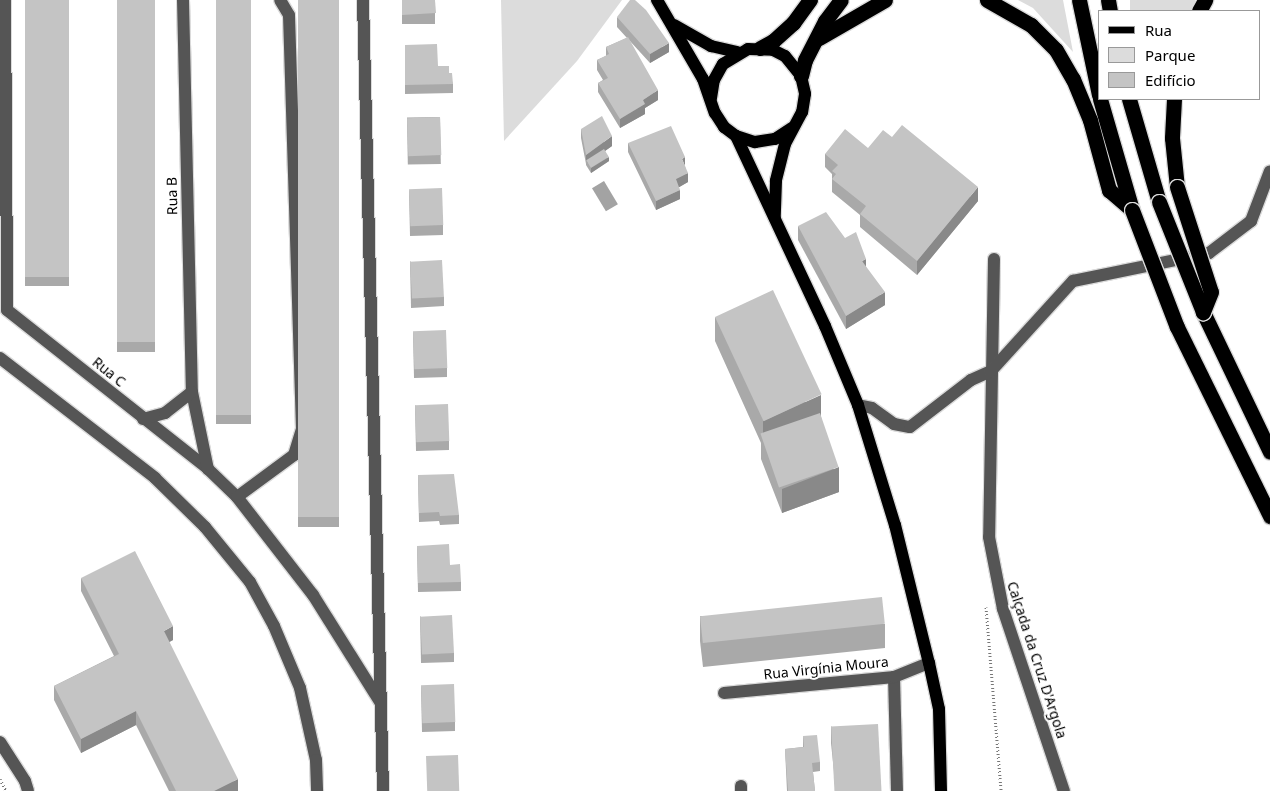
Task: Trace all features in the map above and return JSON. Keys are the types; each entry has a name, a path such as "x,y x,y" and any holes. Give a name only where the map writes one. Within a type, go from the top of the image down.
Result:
{"highway":[{"path":"760,48 773,42 793,23 810,0"},
{"path":"801,76 805,60 819,38 825,21 841,0"},
{"path":"819,38 885,0"},
{"path":"987,0 1031,25 1056,50 1073,79 1090,120 1109,190 1132,210"},
{"path":"1079,0 1098,89"},
{"path":"1100,100 1132,210 1177,327 1270,516"},
{"path":"1129,100 1159,202 1203,312 1270,452"},
{"path":"1174,100 1172,138 1177,187 1211,292 1203,312"}],"main road":[{"path":"657,0 674,25 711,98 715,113 724,127 736,136 755,142 775,138 792,128"},
{"path":"674,25 711,46 737,52 760,48 784,56 801,76 805,94 802,112 792,128 776,181 775,223"},
{"path":"711,98 714,80 723,64 737,52"},
{"path":"736,136 775,223 825,326 858,405 895,525 939,709 941,791"}],"street":[{"name":"Rua C","path":"5,0 4,305 143,419 208,469 237,497 313,595 380,702"},
{"name":"Rua B","path":"183,0 192,392 208,469"},
{"path":"237,497 294,455 302,429 290,15 280,0"},
{"path":"363,0 383,791"},
{"path":"858,405 872,408 894,424 910,426 971,380 991,371 1073,281 1209,253 1251,221 1270,171"},
{"name":"Calçada da Cruz D'Argola","path":"994,259 989,537 1003,609 1064,791"},
{"path":"0,358 156,478 205,527 250,582 274,626 300,688 316,760 317,791"},
{"path":"143,419 165,413 192,392"},
{"name":"Rua Virgínia Moura","path":"724,693 894,677 928,663"},
{"path":"894,677 897,791"},
{"path":"0,742 25,781 28,791"}],"path":[{"path":"986,600 986,644 1001,791"},
{"path":"0,779 6,791"}],"green space":[{"path":"501,0 622,0 577,61 504,141"},
{"path":"1018,0 1063,0 1073,52 1033,8"},
{"path":"1130,0 1195,0 1195,10 1130,10"}],"shaded area":[{"path":"604,181 618,204 606,211 592,188"}],"building":[{"path":"25,0 69,0 69,277 25,277"},
{"path":"117,0 155,0 155,342 117,342"},
{"path":"216,0 251,0 251,415 216,415"},
{"path":"298,0 339,0 339,517 298,517"},
{"path":"402,0 435,0 436,13 402,15"},
{"path":"630,0 635,0 646,10 669,43 650,54 617,17"},
{"path":"628,37 658,90 643,100 645,104 620,119 598,83 608,78 597,60 609,54 606,47"},
{"path":"437,44 438,66 449,66 449,73 452,73 453,84 405,85 405,45"},
{"path":"602,116 612,136 586,155 581,129"},
{"path":"440,117 441,155 408,156 407,118"},
{"path":"902,125 978,187 917,261 860,214 866,206 832,179 836,174 832,171 838,165 825,154 845,129 868,148 883,130 892,137"},
{"path":"671,126 685,157 682,159 688,173 676,179 680,190 656,201 628,143"},
{"path":"604,149 609,157 591,168 586,160"},
{"path":"442,188 443,225 410,226 409,189"},
{"path":"826,212 845,238 856,232 866,259 862,261 885,292 846,316 798,226"},
{"path":"442,260 444,297 412,299 410,262"},
{"path":"773,290 822,394 764,421 715,317"},
{"path":"446,330 447,368 414,369 413,331"},
{"path":"448,404 449,441 416,442 415,405"},
{"path":"820,413 839,467 779,487 760,434"},
{"path":"454,474 459,515 440,516 439,512 419,513 418,475"},
{"path":"449,544 450,565 460,564 461,582 418,583 417,546"},
{"path":"135,551 173,626 164,631 238,779 214,791 176,791 136,711 81,739 54,686 119,654 81,578"},
{"path":"882,597 885,624 703,643 700,616"},
{"path":"452,615 454,653 422,655 420,617"},
{"path":"454,684 455,722 422,723 421,685"},
{"path":"878,724 882,791 834,791 831,726"},
{"path":"817,735 820,762 812,763 815,791 788,791 785,749 804,747 803,736"},
{"path":"458,755 459,791 427,791 426,756"}]}
